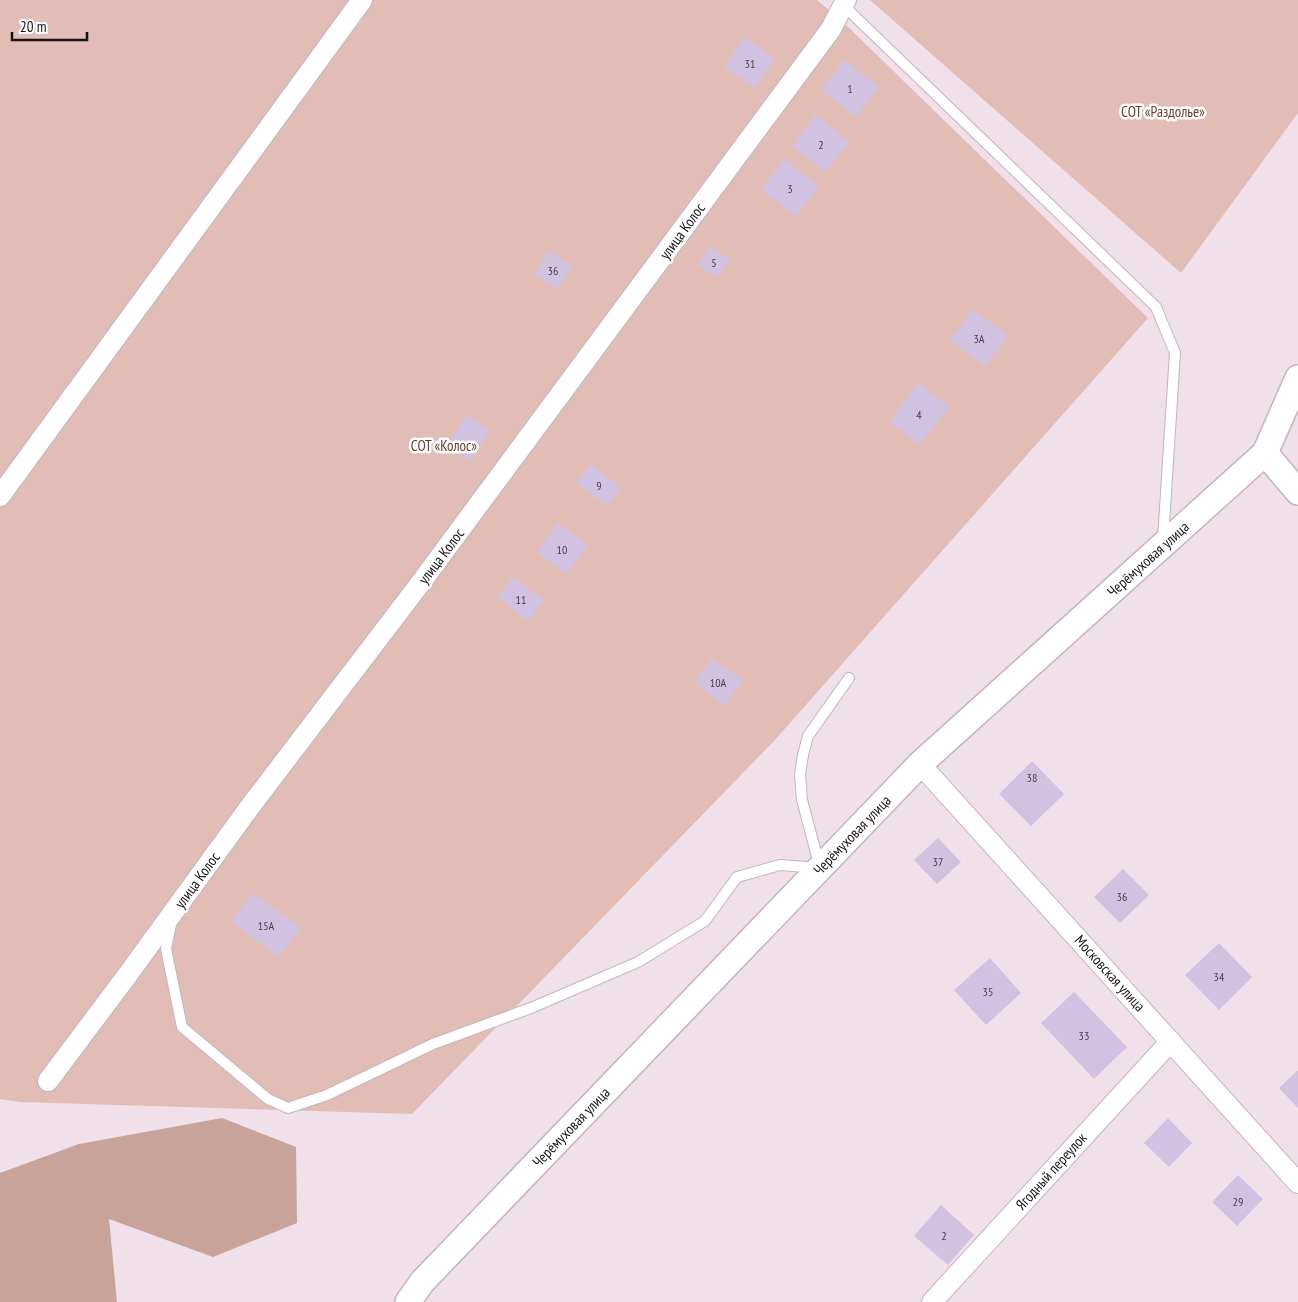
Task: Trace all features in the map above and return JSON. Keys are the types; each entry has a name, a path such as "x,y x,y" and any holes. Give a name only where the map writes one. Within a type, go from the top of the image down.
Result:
{"street":[{"path":"0,496 362,0"},
{"name":"улица Колос","path":"48,1081 252,804 420,585 830,29 842,2"},
{"name":"Черёмуховая улица","path":"408,1302 422,1282 920,764 1265,453 1298,378"},
{"path":"1265,453 1298,492"},
{"name":"Московская улица","path":"920,764 1298,1183"},
{"name":"Ягодный переулок","path":"932,1302 1171,1041"}],"lane":[{"path":"842,2 1156,307 1175,353 1163,545"},
{"path":"173,913 166,949 182,1027 268,1100 288,1108 327,1095 433,1044 531,1008 638,962 704,922 737,877 780,865 820,868 802,800 800,774 808,736 849,678"}],"green space":[{"name":"СОТ «Колос»","path":"0,0 817,0 847,26 1148,318 774,741 412,1114 20,1102 0,1099"},
{"name":"СОТ «Раздолье»","path":"870,0 1298,0 1298,113 1181,273"}],"shaded area":[{"path":"222,1118 296,1147 297,1223 213,1257 109,1219 117,1302 0,1302 0,1173 79,1144"}],"building":[{"path":"745,37 775,60 754,88 724,66"},
{"path":"844,60 879,87 856,117 821,90"},
{"path":"815,115 850,142 826,172 792,146"},
{"path":"784,159 819,186 796,216 761,190"},
{"path":"711,246 730,260 716,278 698,264"},
{"path":"549,251 573,266 557,289 534,274"},
{"path":"973,310 1008,336 985,367 950,340"},
{"path":"918,383 949,407 920,445 889,422"},
{"path":"467,415 490,431 470,461 446,446"},
{"path":"591,464 621,488 607,506 576,483"},
{"path":"558,523 588,545 566,574 537,552"},
{"path":"513,577 544,600 528,621 498,597"},
{"path":"712,658 743,681 724,706 694,682"},
{"path":"1032,761 1064,794 1031,826 999,794"},
{"path":"938,838 961,862 937,884 914,860"},
{"path":"1123,869 1149,895 1120,923 1094,897"},
{"path":"253,893 301,928 279,957 231,921"},
{"path":"1219,943 1252,977 1219,1010 1185,975"},
{"path":"990,958 1021,993 986,1025 954,990"},
{"path":"1074,992 1127,1047 1094,1079 1041,1023"},
{"path":"1298,1071 1298,1108 1279,1088"},
{"path":"1168,1118 1192,1143 1169,1167 1144,1143"},
{"path":"1238,1175 1263,1199 1237,1226 1212,1202"},
{"path":"941,1205 974,1235 948,1265 914,1236"}]}
